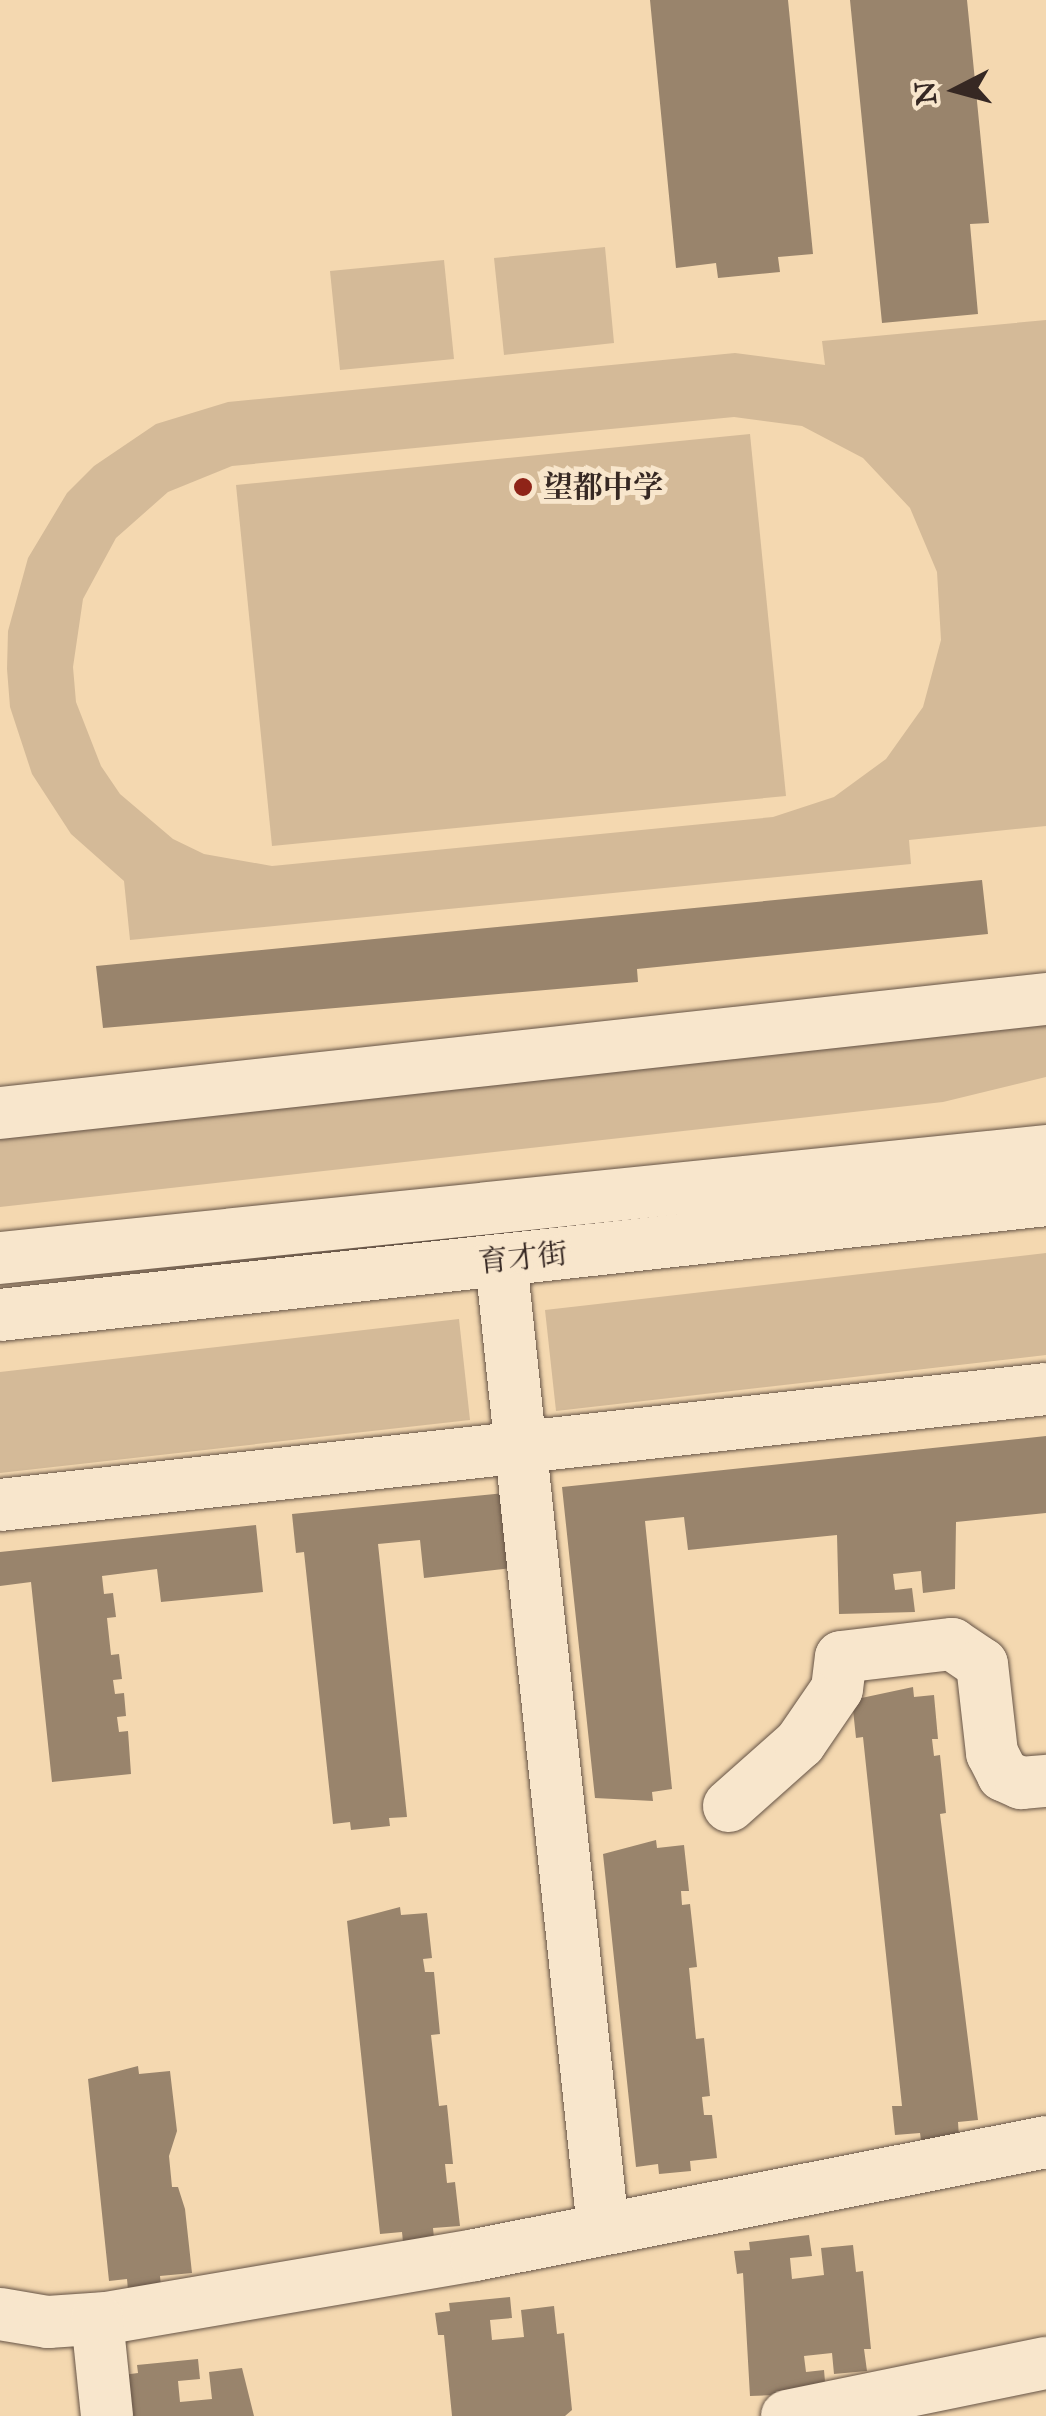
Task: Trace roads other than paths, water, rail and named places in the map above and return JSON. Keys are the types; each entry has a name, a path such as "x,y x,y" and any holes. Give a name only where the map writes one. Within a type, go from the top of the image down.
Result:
{"street":[{"path":"0,1113 1046,999"},
{"name":"育才街","path":"0,1258 1046,1151"},
{"name":"育才街","path":"0,1316 1046,1200"},
{"path":"502,1260 602,2230"},
{"path":"0,1505 1046,1389"},
{"path":"729,1806 800,1743 837,1688 841,1656 952,1644 982,1664 992,1753 1003,1776 1021,1784 1046,1780"},
{"path":"0,2314 48,2322 97,2319 602,2230 1046,2142"},
{"path":"97,2319 108,2416"},
{"path":"787,2416 1046,2363"}],"place":[{"name":"望都中学","path":"523,487"}]}
